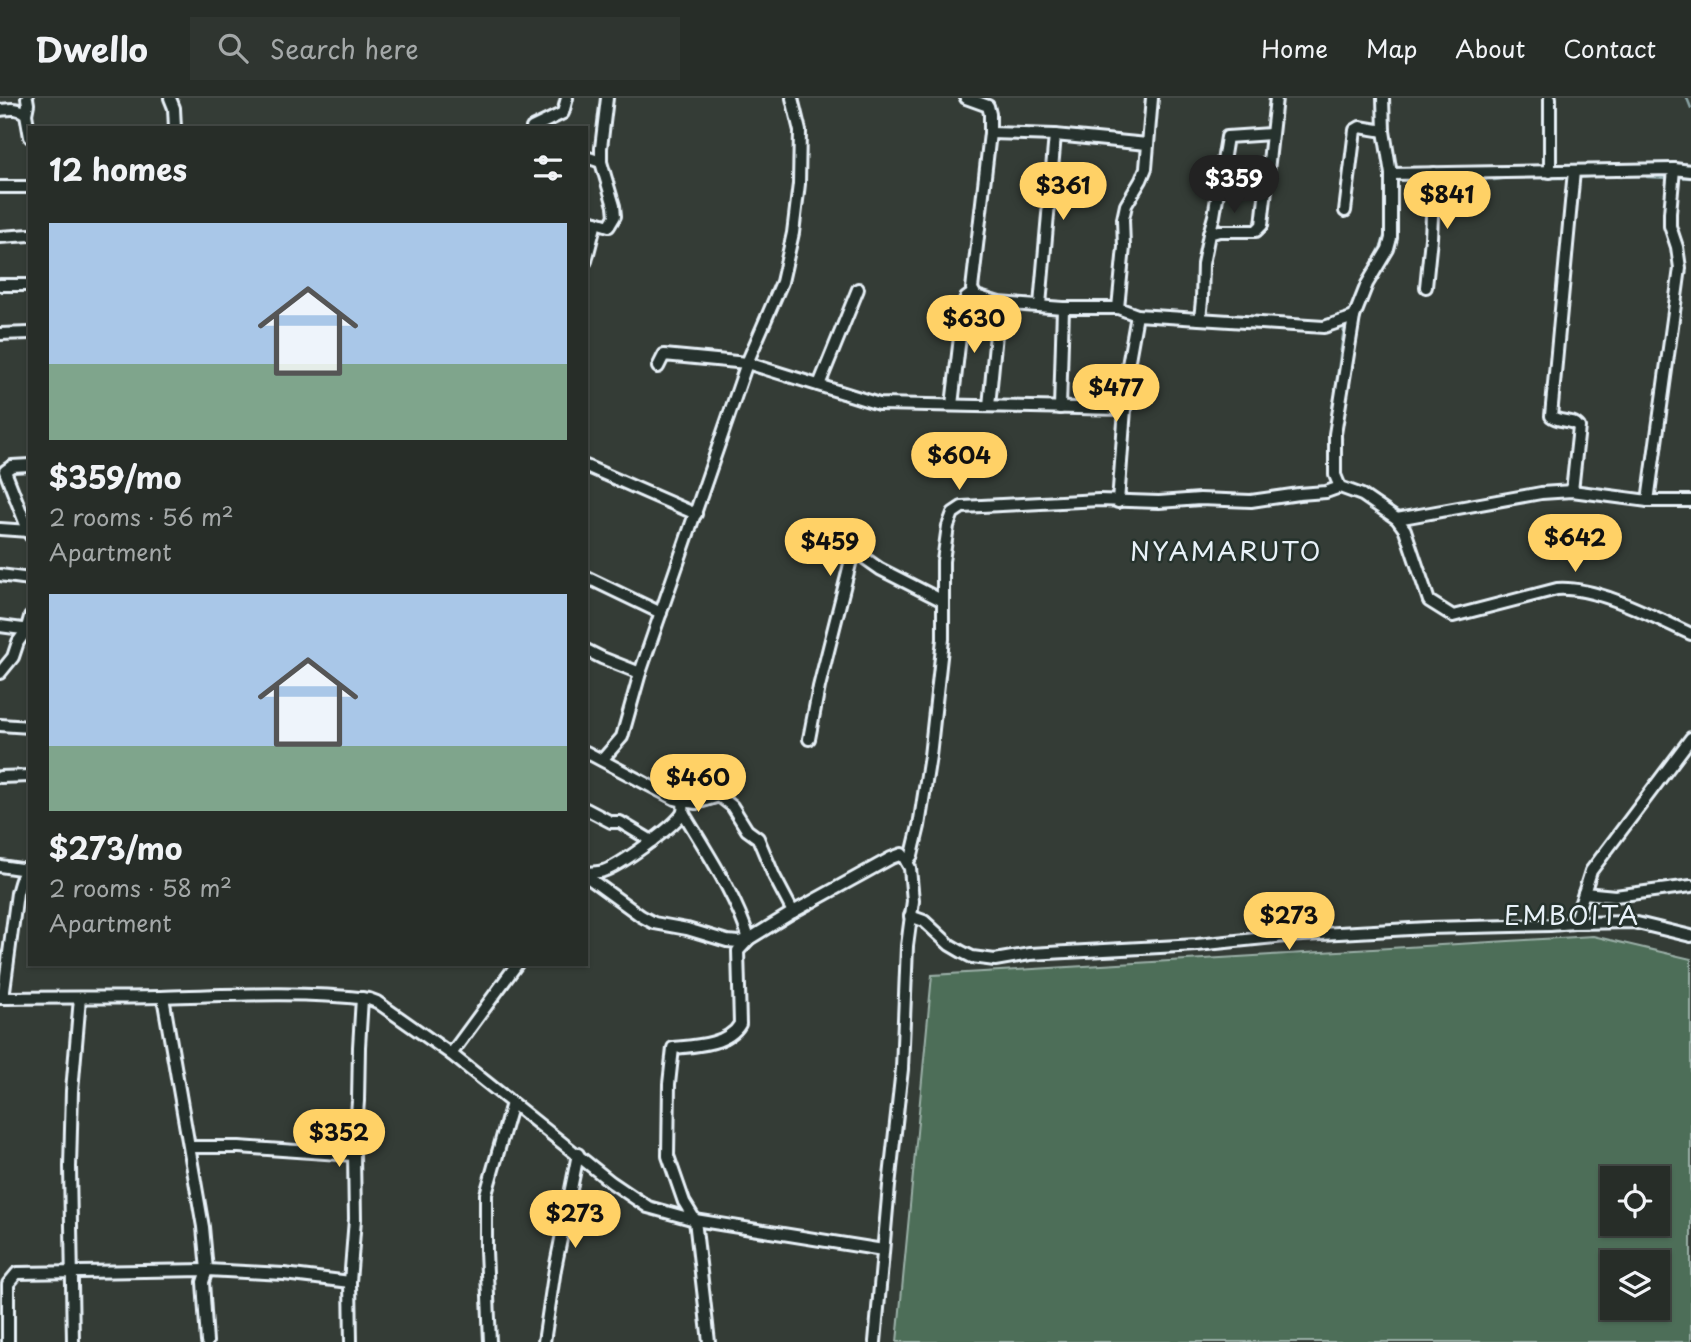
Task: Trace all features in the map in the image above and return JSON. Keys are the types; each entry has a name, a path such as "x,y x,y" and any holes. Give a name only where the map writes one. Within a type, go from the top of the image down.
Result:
{"street":[{"path":"27,98 28,126"},
{"path":"170,98 174,108 175,126"},
{"path":"536,126 563,113 567,98"},
{"path":"588,245 591,221 609,226 615,216 601,162 607,98"},
{"path":"602,760 622,737 640,673 747,363 782,282 793,233 799,184 800,131 792,98"},
{"path":"966,98 988,106 990,114 973,293"},
{"path":"1118,308 1126,205 1146,168 1152,98"},
{"path":"1209,234 1219,230 1256,232 1262,225 1276,98"},
{"path":"1382,98 1391,174 1391,238 1388,249 1367,284 1354,317 1335,434 1335,475 1340,486 1362,495 1396,519 1405,530 1429,601 1453,616 1565,588 1600,595 1691,634"},
{"path":"1550,98 1550,172"},
{"path":"0,110 18,109 26,114"},
{"path":"1345,211 1355,130 1360,127 1384,131"},
{"path":"990,133 1055,135 1147,144"},
{"path":"1200,319 1203,264 1227,137 1271,134"},
{"path":"1040,305 1055,135"},
{"path":"588,159 601,162"},
{"path":"1391,174 1674,169 1691,171"},
{"path":"1648,501 1679,268 1670,213 1674,169"},
{"path":"1572,491 1579,427 1576,423 1551,416 1574,171"},
{"path":"1426,287 1434,173"},
{"path":"0,187 28,187"},
{"path":"0,237 28,235"},
{"path":"0,285 28,285"},
{"path":"820,385 858,289"},
{"path":"973,293 999,303 1063,308 1118,308 1137,315 1324,327 1354,317"},
{"path":"952,405 964,303 973,293"},
{"path":"989,405 999,303"},
{"path":"1060,408 1063,308"},
{"path":"1118,502 1125,382 1137,315"},
{"path":"0,334 28,333"},
{"path":"658,367 664,355 747,363 879,404 1125,409"},
{"path":"28,465 8,468 4,478 28,531"},
{"path":"588,467 696,514"},
{"path":"907,863 912,855 919,827 930,756 943,639 943,561 948,526 953,513 962,508 1099,500 1251,501 1326,492 1340,486"},
{"path":"1396,519 1541,493 1572,491 1648,501 1691,501"},
{"path":"0,528 28,533"},
{"path":"809,739 819,687 854,552 858,552 880,569 943,601"},
{"path":"0,575 28,579"},
{"path":"588,578 661,613"},
{"path":"0,626 27,635 0,673"},
{"path":"588,651 640,673"},
{"path":"0,725 28,727"},
{"path":"1574,923 1591,871 1691,738"},
{"path":"588,753 675,799 683,806 742,915 749,939"},
{"path":"0,777 28,776"},
{"path":"588,874 603,872 621,863 652,841 683,806 719,796 732,806 747,830 758,838 793,912"},
{"path":"588,809 611,822 620,822 652,841"},
{"path":"588,876 654,923 739,942 749,939 898,855 905,857 910,868 913,901 907,946 902,1069 876,1342"},
{"path":"0,866 28,869 21,879 17,893 1,998 237,994 318,995 362,998 377,1002 451,1054 611,1182 648,1207 695,1220 883,1250"},
{"path":"1584,893 1615,896 1691,886"},
{"path":"910,916 924,921 950,946 972,957 995,960 1030,954 1428,928 1633,922 1691,936"},
{"path":"709,1342 695,1220 684,1202 668,1156 669,1084 673,1048 710,1045 736,1030 740,1024 738,951 749,939"},
{"path":"451,1054 516,966"},
{"path":"163,997 203,1227 207,1270 203,1282 207,1342"},
{"path":"73,1342 70,1167 72,1091 80,998"},
{"path":"351,1342 354,1155 362,998"},
{"path":"490,1342 486,1194 512,1103"},
{"path":"190,1147 239,1147 354,1155"},
{"path":"544,1342 555,1269 578,1154"},
{"path":"8,1342 8,1284 16,1273 207,1270 284,1274 350,1282"}],"green space":[{"path":"1593,936 1691,959 1691,1342 897,1342 932,975"}],"waterway":[{"path":"1687,98 1691,108"},
{"path":"1578,178 1596,176"},
{"path":"1603,176 1621,177"},
{"path":"1629,176 1642,176"},
{"path":"1647,177 1667,178"},
{"path":"1676,177 1691,178"},
{"path":"1494,180 1569,178"},
{"path":"1394,181 1431,180"},
{"path":"1447,181 1486,180"},
{"path":"1369,271 1386,229"},
{"path":"1348,315 1358,293"},
{"path":"1335,392 1344,328"},
{"path":"1330,431 1333,402"},
{"path":"1340,456 1342,438"},
{"path":"1329,441 1329,477"}],"district":[{"name":"NYAMARUTO","path":"1226,550"},
{"name":"EMBOITA","path":"1572,914"}]}
